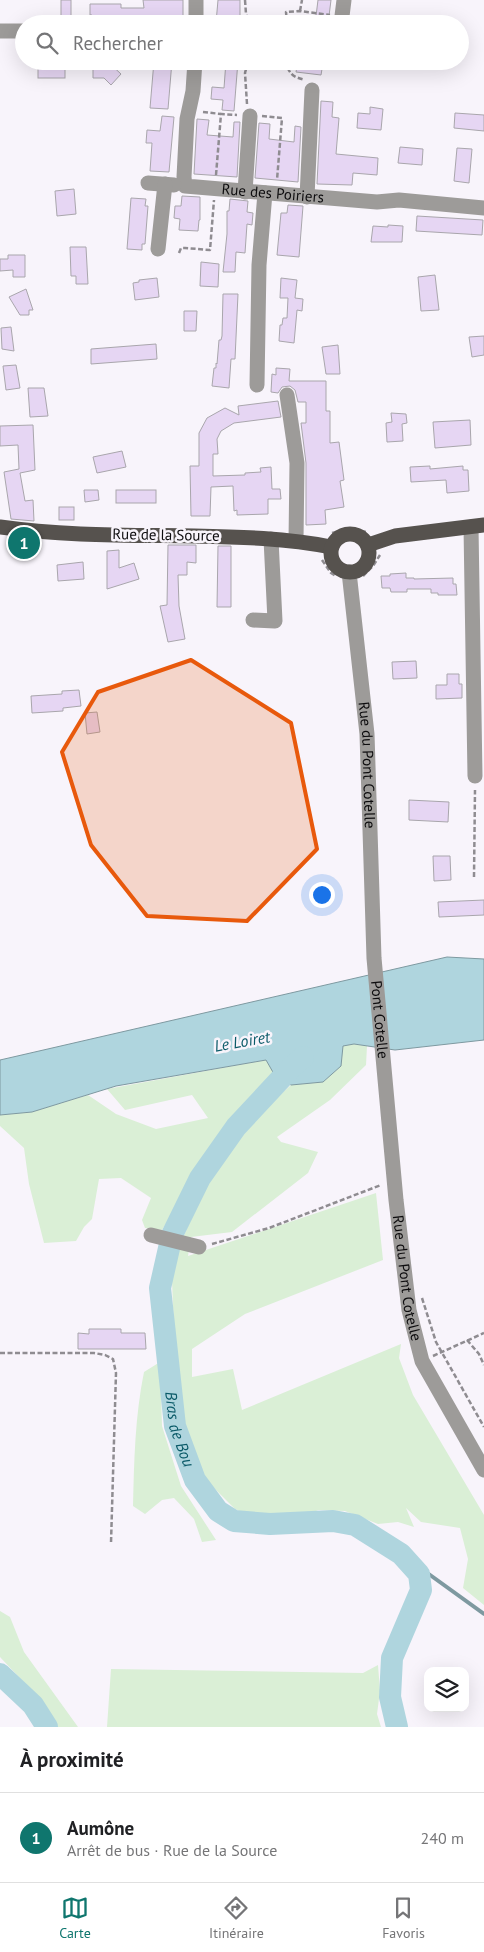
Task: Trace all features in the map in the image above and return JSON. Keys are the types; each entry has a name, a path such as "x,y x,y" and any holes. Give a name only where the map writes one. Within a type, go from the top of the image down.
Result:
{"main road":[{"path":"368,545 395,536 477,526"},
{"name":"Rue de la Source","path":"0,527 42,533 249,537 296,541 331,547"},
{"path":"349,533 360,536 368,545 369,557 366,563 356,571 344,571 334,564 331,547 338,538 349,533"}],"street":[{"path":"196,0 196,15"},
{"path":"342,15 344,0"},
{"path":"0,32 15,31"},
{"path":"185,186 188,112 193,90 194,70"},
{"path":"307,197 312,90"},
{"path":"245,192 249,112"},
{"name":"Rue des Poiriers","path":"148,183 307,197 377,202 399,200 484,208"},
{"path":"158,249 165,184"},
{"path":"257,385 259,264 265,193"},
{"path":"287,395 297,463 296,541"},
{"path":"474,776 477,526"},
{"path":"253,620 275,622 272,539"},
{"name":"Rue du Pont Cotelle","path":"349,572 367,734 374,958"},
{"name":"Pont Cotelle","path":"374,958 385,1080"},
{"name":"Rue du Pont Cotelle","path":"385,1080 409,1310 422,1360 481,1465"},
{"path":"151,1235 199,1247"}],"path":[{"path":"245,0 246,15"},
{"path":"300,11 302,0"},
{"path":"286,15 286,12 300,11 318,15"},
{"path":"246,70 249,112"},
{"path":"288,70 295,78 308,81 312,90"},
{"path":"188,112 221,114"},
{"path":"474,776 474,877"},
{"path":"199,1247 269,1228 394,1180"},
{"path":"422,1297 436,1342 484,1426"},
{"path":"422,1360 484,1333"},
{"path":"467,1340 480,1354 484,1365"},
{"path":"0,1352 94,1354 105,1355 113,1359 116,1373 112,1542"}],"highlighted area":[{"path":"191,660 291,723 317,849 247,921 147,916 91,845 62,752 98,692"}],"green space":[{"path":"354,1044 367,1046 366,1065 330,1100 277,1137 281,1142 318,1152 308,1173 232,1232 191,1237 188,1256 376,1193 383,1260 245,1314 192,1349 192,1377 233,1369 242,1410 401,1344 399,1358 413,1395 484,1515 484,1605 463,1588 468,1559 460,1528 421,1522 406,1508 414,1527 398,1522 378,1524 345,1511 319,1510 302,1515 274,1517 249,1515 235,1509 205,1479 186,1433 179,1402 173,1307 172,1281 175,1256 213,1169 270,1104 291,1085 323,1082 341,1066 343,1046"},
{"path":"266,1060 274,1074 224,1128 162,1230 145,1228 142,1220 151,1198 121,1178 99,1179 92,1219 84,1227 76,1241 44,1243 29,1184 24,1148 0,1126 0,1115 32,1112 88,1095 116,1114 156,1129 208,1118 192,1095 125,1110 107,1089"},
{"path":"160,1362 162,1426 181,1486 216,1540 202,1542 194,1519 174,1498 162,1500 145,1514 133,1506 137,1422 144,1372"},
{"path":"0,1611 10,1617 24,1652 78,1727 57,1727 36,1695 0,1657"},
{"path":"378,1665 380,1691 377,1714 381,1727 107,1727 111,1669 363,1673"}],"water":[{"name":"Le Loiret","path":"447,957 484,959 484,1040 395,1050 354,1044 343,1046 341,1066 323,1082 291,1085 274,1074 266,1060 116,1086 32,1112 0,1115 0,1060"}],"building":[{"path":"61,0 71,0 71,15 61,15"},
{"path":"143,0 183,0 183,15 90,15 90,4 121,4 121,8 144,8"},
{"path":"218,0 240,0 240,15 217,15"},
{"path":"318,0 331,0 329,15 316,15"},
{"path":"38,70 65,70 65,78 38,78"},
{"path":"93,70 117,70 121,74 111,85 104,78 93,78"},
{"path":"153,70 171,70 168,109 150,108"},
{"path":"225,70 237,70 234,111 222,110 223,100 211,99 212,87 224,88"},
{"path":"296,70 322,70 321,75 296,72"},
{"path":"321,101 333,102 332,117 339,118 336,154 378,158 377,175 353,173 352,185 317,184"},
{"path":"370,107 383,109 381,130 357,128 358,113 370,114"},
{"path":"455,113 484,115 484,131 454,128"},
{"path":"162,116 174,117 169,172 150,171 152,143 146,143 147,130 160,131"},
{"path":"197,119 209,120 207,135 233,137 234,122 240,122 237,177 194,174"},
{"path":"259,123 270,124 269,139 294,142 295,126 301,127 298,182 255,178"},
{"path":"400,147 423,149 422,165 398,163"},
{"path":"457,148 472,149 469,183 454,181"},
{"path":"74,189 76,214 57,216 55,191"},
{"path":"182,196 200,197 198,231 179,230 180,219 174,218 175,206 181,206"},
{"path":"131,198 146,199 145,206 148,206 145,244 142,244 142,250 127,249"},
{"path":"230,199 248,201 247,212 253,213 252,225 247,224 245,253 236,252 235,272 223,272 227,234 227,211 229,211"},
{"path":"288,205 303,206 299,257 277,255 281,213 287,213"},
{"path":"417,216 483,220 482,235 416,231"},
{"path":"388,225 403,226 402,242 371,242 373,226 388,227"},
{"path":"70,247 86,247 88,284 76,284 76,276 71,276"},
{"path":"8,255 25,255 25,277 13,277 13,270 0,271 0,259 8,259"},
{"path":"201,262 219,264 218,287 200,286"},
{"path":"435,275 439,310 421,311 418,277"},
{"path":"157,278 159,297 135,300 133,283 139,282 139,280"},
{"path":"281,278 297,280 295,298 303,299 302,311 297,310 294,343 279,341 280,325 282,325 283,318 287,318 288,298 280,298"},
{"path":"26,289 33,310 29,310 29,315 20,315 9,297"},
{"path":"223,294 238,294 235,359 231,359 229,388 212,386 214,368 216,368 217,364 219,340 221,340 222,336"},
{"path":"184,311 197,311 196,331 184,331"},
{"path":"11,327 14,351 2,349 1,328"},
{"path":"484,336 484,355 472,357 469,337"},
{"path":"156,344 157,359 91,364 91,349"},
{"path":"338,345 340,374 326,374 322,347"},
{"path":"16,365 20,388 6,390 3,366"},
{"path":"276,368 290,369 289,381 326,381 326,411 330,411 330,443 339,442 344,480 340,481 344,507 325,510 326,524 306,525 306,463 301,423 306,423 306,402 298,402 295,390 290,386 282,387 278,393 271,392 272,374 276,375"},
{"path":"28,388 44,388 48,416 30,417"},
{"path":"278,401 281,417 234,423 221,431 217,439 218,454 213,454 213,476 245,475 245,473 261,472 260,468 271,467 272,489 280,489 281,499 268,499 268,514 237,515 237,510 234,511 233,486 211,487 210,516 191,516 190,466 199,466 199,433 207,418 225,408 239,415 238,406"},
{"path":"391,413 406,414 407,423 402,424 403,441 387,442 386,423 392,422"},
{"path":"470,420 471,445 435,448 433,422"},
{"path":"33,425 35,470 20,473 25,501 33,500 34,521 11,519 4,472 19,469 18,445 0,446 0,426"},
{"path":"122,451 126,467 97,473 93,457"},
{"path":"430,466 430,469 463,466 463,470 468,470 469,491 447,493 446,480 411,482 410,467"},
{"path":"84,490 98,490 99,500 85,502"},
{"path":"116,490 156,490 156,503 116,503"},
{"path":"59,507 74,507 74,520 59,520"},
{"path":"168,545 196,545 196,563 187,562 187,575 178,575 179,606 185,639 168,642 160,606 167,605"},
{"path":"218,546 231,546 231,607 217,607"},
{"path":"119,550 119,568 134,563 139,579 107,589 107,551"},
{"path":"83,562 84,579 58,581 57,565"},
{"path":"406,573 406,578 414,579 453,578 453,584 456,584 457,595 438,595 438,593 431,593 431,589 407,589 407,592 391,592 390,588 382,588 381,576"},
{"path":"416,661 417,678 393,679 392,662"},
{"path":"447,674 459,674 459,684 462,684 462,698 436,699 436,685 447,685"},
{"path":"79,690 81,706 63,708 63,711 32,713 31,696 62,694 62,691"},
{"path":"97,712 100,732 87,734 85,713"},
{"path":"409,800 449,802 448,822 409,820"},
{"path":"433,856 450,856 451,880 434,881"},
{"path":"484,900 484,915 439,917 438,902"},
{"path":"89,1329 121,1329 121,1333 145,1333 146,1349 78,1349 78,1333 89,1334"}],"waterway":[{"name":"Bras de Bou","path":"303,1057 236,1127 200,1178 172,1235 160,1288 175,1426 195,1480 218,1511 234,1521 270,1524 333,1521 355,1525 401,1554 419,1574 421,1590 392,1658 390,1697 397,1727"},
{"path":"401,1554 484,1614"},
{"name":"Bras de Bou","path":"0,1674 33,1705 47,1727"}],"place":[{"name":"Aumône","path":"24,543"}]}
